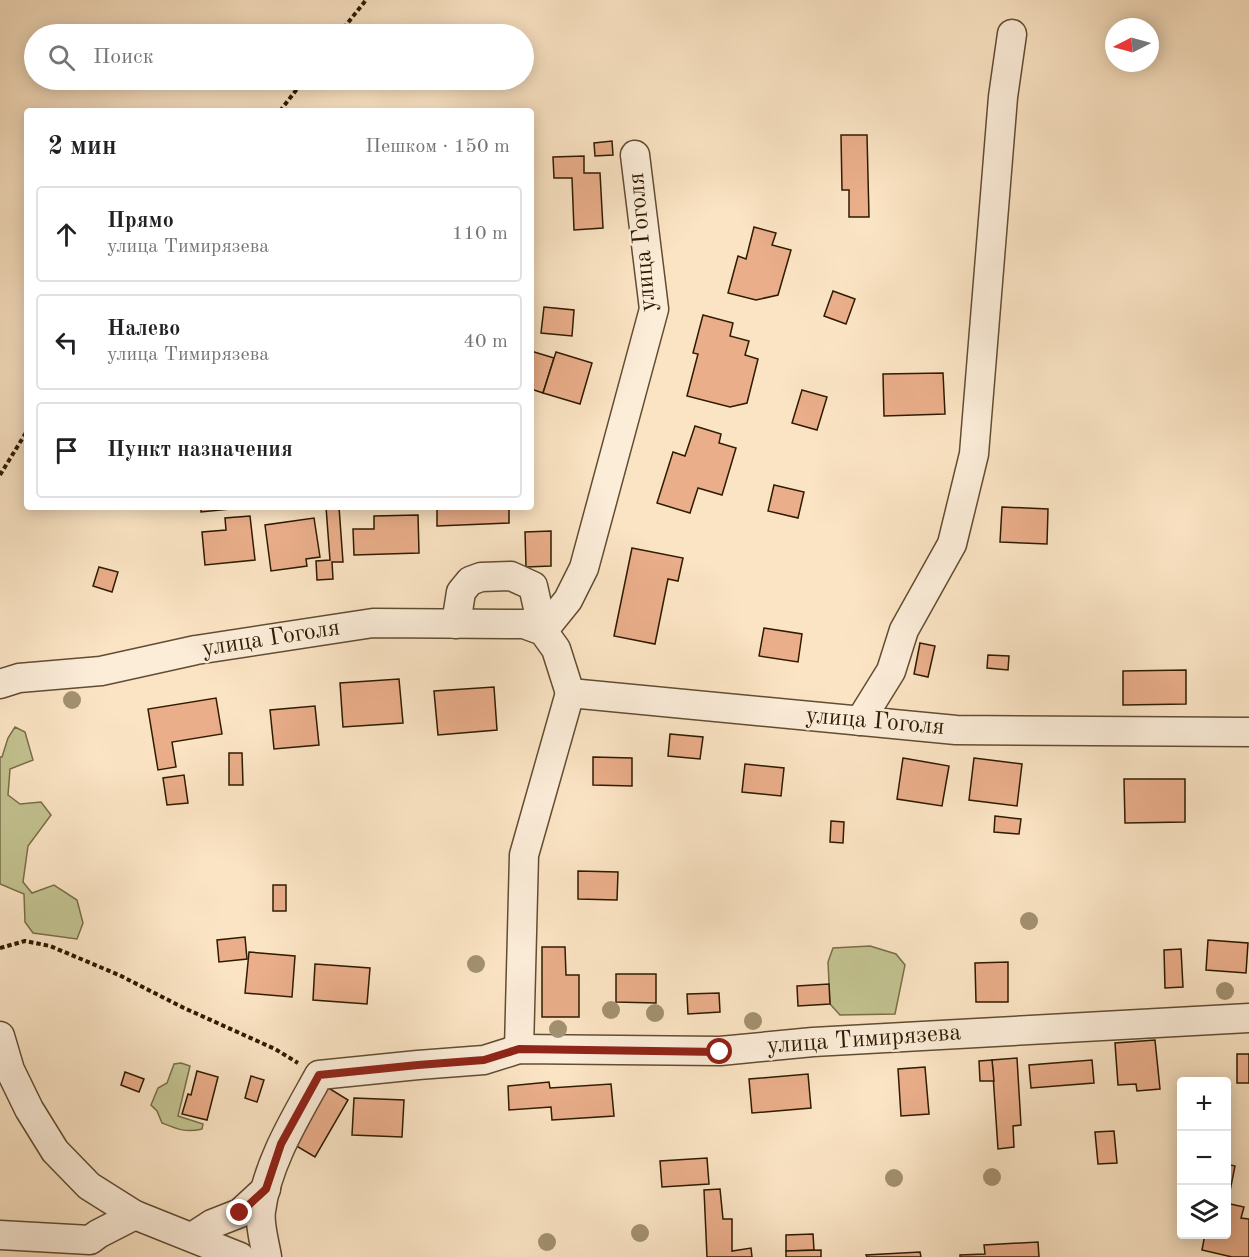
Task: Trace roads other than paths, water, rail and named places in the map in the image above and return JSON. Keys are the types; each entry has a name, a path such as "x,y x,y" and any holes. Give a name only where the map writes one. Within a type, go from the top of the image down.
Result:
{"street":[{"path":"860,721 891,670 904,630 952,544 974,454 1003,97 1012,34"},
{"name":"улица Гоголя","path":"0,684 19,678 101,671 196,650 373,623 524,624 543,631 568,600 584,568 654,309 635,155"},
{"path":"456,624 461,592 470,581 481,577 511,576 533,586 543,631 556,649 570,693 524,855 519,1049"},
{"name":"улица Гоголя","path":"570,693 956,730 1249,732"},
{"name":"улица Тимирязева","path":"266,1189 281,1144 319,1075 484,1060 519,1049 720,1052 813,1042 1249,1018"},
{"path":"0,1036 10,1070 29,1109 55,1151 89,1186 135,1215 240,1257"},
{"path":"192,1237 212,1224 240,1213 266,1189"},
{"path":"266,1189 261,1213 267,1257"},
{"path":"0,1235 80,1249 98,1234 135,1215"}]}
